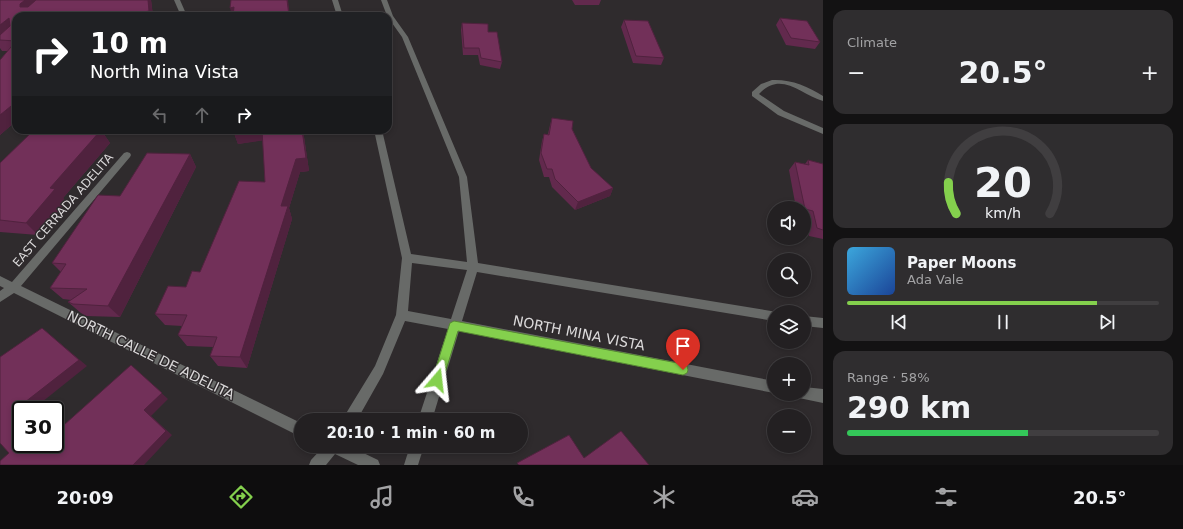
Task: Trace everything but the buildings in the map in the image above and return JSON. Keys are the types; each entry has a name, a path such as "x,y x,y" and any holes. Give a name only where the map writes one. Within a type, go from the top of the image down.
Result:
{"street":[{"path":"177,0 182,12"},
{"path":"335,0 339,12"},
{"path":"384,0 388,12"},
{"path":"392,20 405,37 463,176 473,267 427,413"},
{"path":"823,99 808,89 777,81 765,85 755,94 780,113 823,131"},
{"path":"353,413 380,370 402,315 407,258 379,134"},
{"name":"EAST CERRADA ADELITA","path":"0,297 14,287 127,155"},
{"path":"407,258 473,267 767,315"},
{"name":"NORTH CALLE DE ADELITA","path":"0,281 294,427"},
{"name":"NORTH MINA VISTA","path":"402,315 767,386"},
{"path":"811,322 823,323"},
{"path":"811,394 823,396"},
{"path":"316,465 327,453"},
{"path":"348,453 373,465"},
{"path":"411,465 415,453"}],"route":[{"path":"437,380 454,326 683,370"}]}
